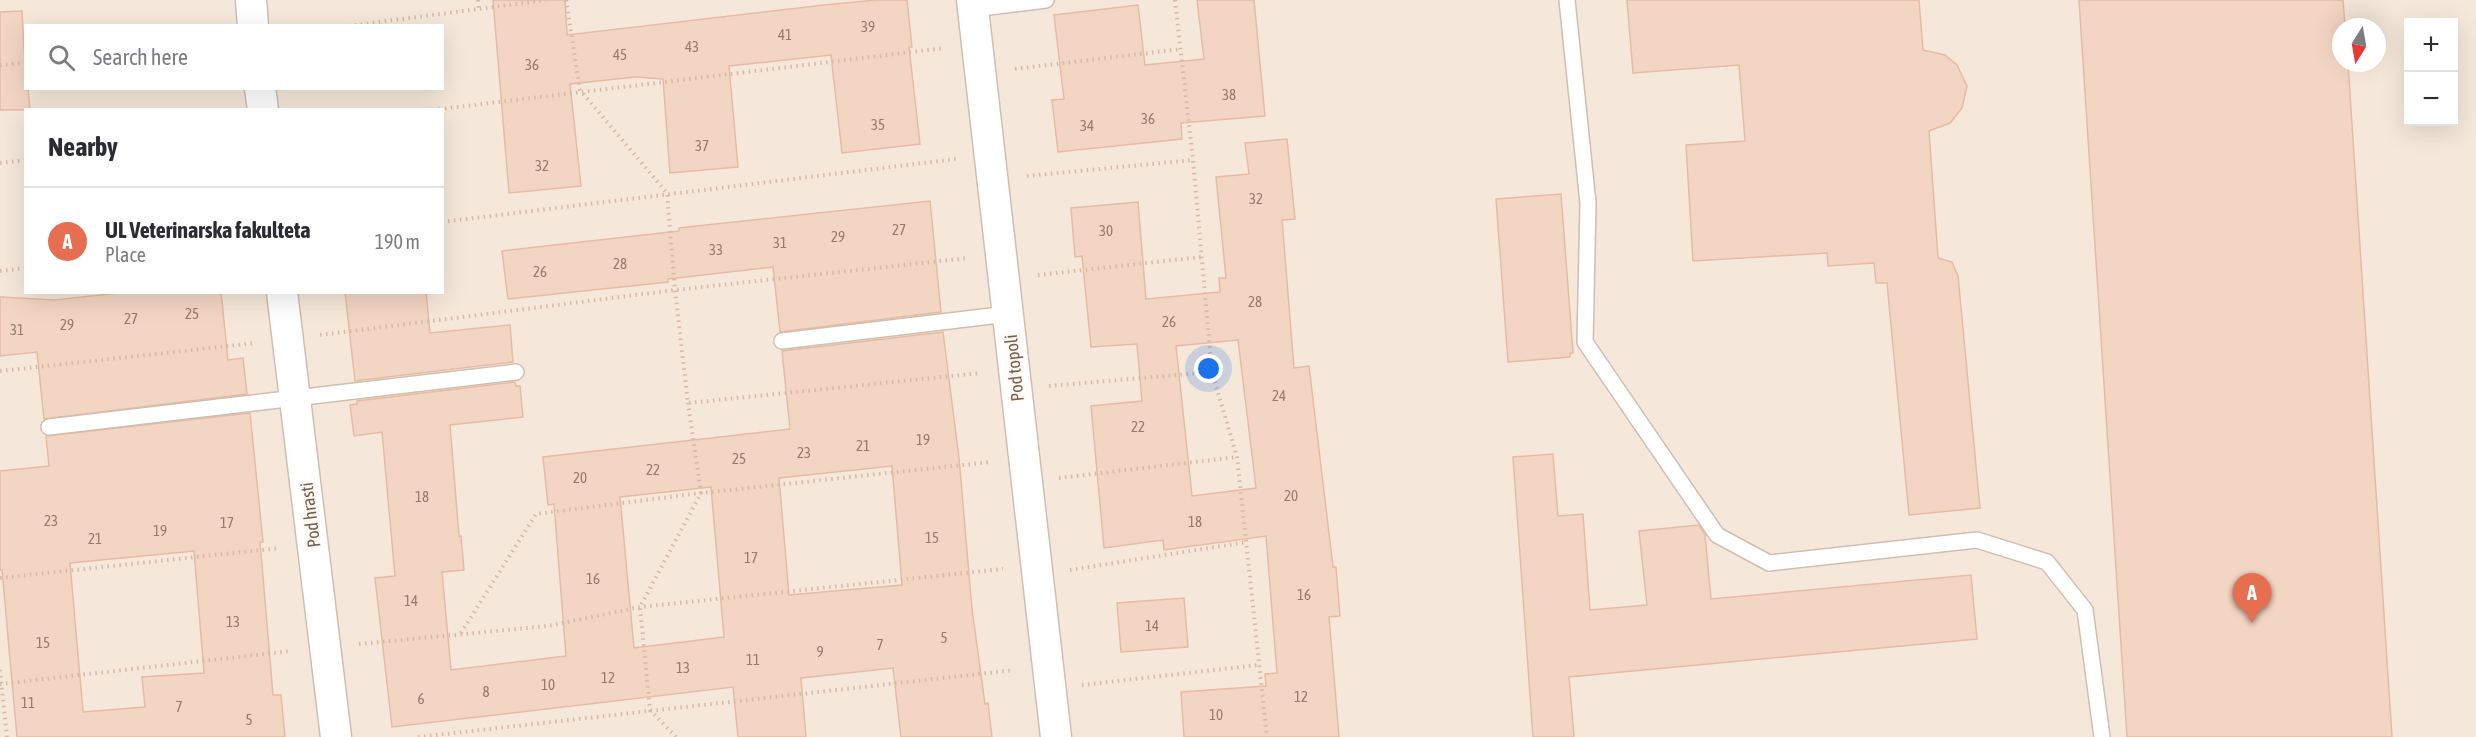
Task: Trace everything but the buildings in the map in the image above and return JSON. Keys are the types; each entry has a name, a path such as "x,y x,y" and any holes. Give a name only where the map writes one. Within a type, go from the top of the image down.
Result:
{"street":[{"path":"250,0 253,24"},
{"name":"Pod topoli","path":"973,5 1056,737"},
{"path":"260,90 262,108"},
{"name":"Pod hrasti","path":"282,294 336,737"}],"lane":[{"path":"973,5 1046,0"},
{"path":"1567,0 1588,203 1585,342 1718,535 1769,563 1977,540 2047,562 2085,610 2102,737"},
{"path":"782,341 1008,314"},
{"path":"49,427 516,372"}],"path":[{"path":"478,0 479,10"},
{"path":"365,24 546,0"},
{"path":"566,0 580,90 667,193 675,290 701,493 640,607 650,710 676,737"},
{"path":"1175,0 1193,160 1212,372 1237,457 1247,542 1257,665 1267,737"},
{"path":"444,109 580,90 979,59 1180,49"},
{"path":"0,65 24,63"},
{"path":"0,163 24,160"},
{"path":"444,222 667,193 991,167 1193,160"},
{"path":"0,371 288,339 675,290 1003,267 1201,257"},
{"path":"0,271 24,268"},
{"path":"688,403 1015,379 1212,372"},
{"path":"460,634 536,514 701,493 1237,457"},
{"path":"1,684 326,647 548,626 640,607 1037,571 1247,542"},
{"path":"0,578 313,544"},
{"path":"418,737 650,710 1050,678 1257,665"},
{"path":"0,670 7,737"}],"shaded area":[{"path":"0,0 2476,0 2476,737 0,737"}],"place":[{"name":"UL Veterinarska fakulteta","path":"2252,623"}]}
